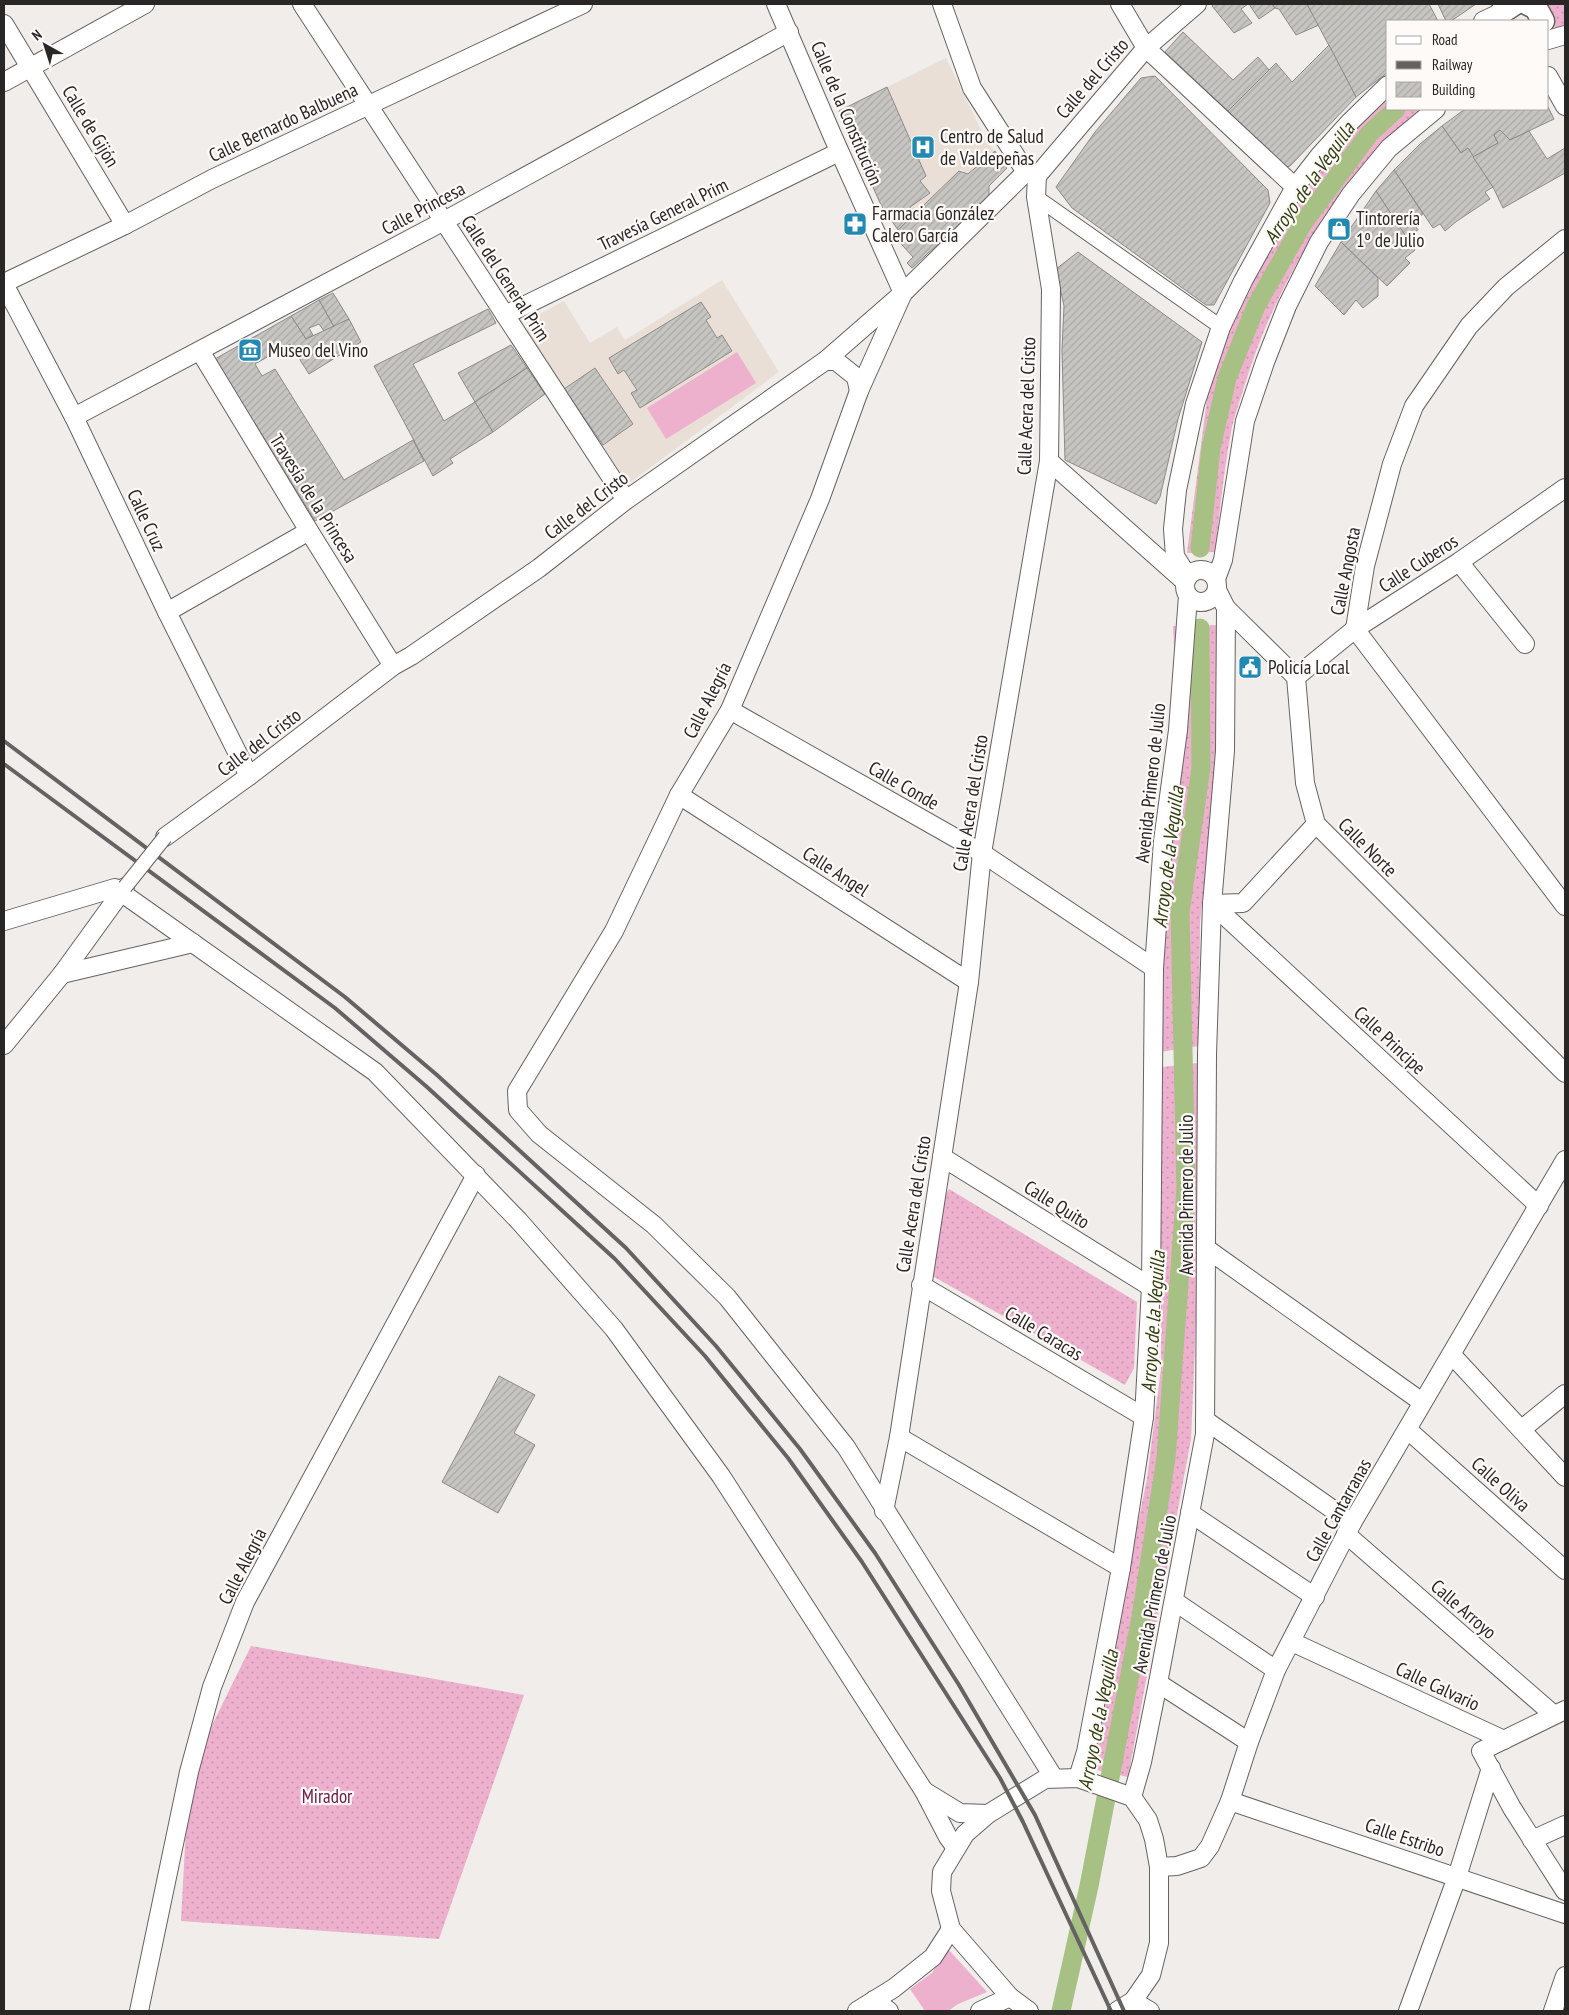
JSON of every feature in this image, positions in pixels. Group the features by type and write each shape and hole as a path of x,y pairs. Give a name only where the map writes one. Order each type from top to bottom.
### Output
{"street":[{"path":"4,82 146,4"},
{"name":"Calle del General Prim","path":"302,4 370,105 626,500"},
{"name":"Calle Bernardo Balbuena","path":"4,284 125,225 212,179 583,4"},
{"name":"Calle de la Constitución","path":"776,4 903,293"},
{"path":"942,4 972,88 1031,174"},
{"path":"1120,4 1146,48 1295,187"},
{"name":"Calle del Cristo","path":"4,1045 62,974 123,890 165,838 394,666 539,568 626,500 825,361 903,293 1031,174 1146,48 1197,4"},
{"path":"1506,10 1536,8 1542,20"},
{"name":"Calle de Gijón","path":"4,24 125,225"},
{"name":"Calle Princesa","path":"74,417 444,221 789,32"},
{"path":"1549,40 1565,35"},
{"path":"1549,78 1565,106"},
{"path":"1386,87 1349,123 1320,155 1295,187 1242,281 1221,327 1195,404 1178,490 1173,529 1175,556 1187,585 1197,602 1207,601 1215,594 1223,560 1245,421 1265,362 1288,306 1319,242 1351,194 1389,148 1435,110"},
{"name":"Travesía General Prim","path":"505,316 840,152"},
{"name":"Calle Acera del Cristo","path":"884,1511 899,1437 969,982 982,853 1049,461 1051,289 1031,174"},
{"path":"1036,197 1221,327"},
{"name":"Calle Angosta","path":"1565,239 1506,286 1469,326 1414,406 1390,472 1365,566 1355,629 1565,906"},
{"name":"Calle Cruz","path":"4,284 74,417 167,612 249,776"},
{"name":"Calle Alegría","path":"884,1511 846,1447 727,1297 654,1225 539,1134 518,1110 518,1091 614,931 679,794 730,710 820,500 859,391 903,293"},
{"name":"Travesía de la Princesa","path":"200,351 309,531 394,666"},
{"path":"825,361 836,361 856,377 859,391"},
{"path":"1049,461 1187,585"},
{"name":"Calle Cuberos","path":"1296,677 1355,629 1459,562 1565,488"},
{"path":"167,612 309,531"},
{"path":"1459,562 1525,644"},
{"path":"1187,585 1197,570 1208,571 1216,584"},
{"name":"Avenida Primero de Julio","path":"1132,1797 1142,1762 1158,1683 1205,1434 1207,1054 1212,904 1225,750 1226,608 1216,584"},
{"name":"Avenida Primero de Julio","path":"1078,1778 1083,1767 1121,1568 1144,1417 1151,1287 1154,968 1164,841 1178,730 1187,585"},
{"path":"1226,608 1296,677"},
{"name":"Calle Norte","path":"1296,677 1306,783 1316,824 1565,1074"},
{"name":"Calle Conde","path":"730,710 982,853 1154,968"},
{"name":"Calle Angel","path":"679,794 969,982"},
{"path":"1212,904 1243,903 1316,824"},
{"path":"4,920 115,888 123,890 193,943 374,1072 476,1175 614,1329 716,1468 924,1790 948,1837 956,1848"},
{"name":"Calle Principe","path":"1212,904 1539,1206"},
{"path":"62,974 193,943"},
{"name":"Calle Quito","path":"942,1157 1151,1287"},
{"name":"Calle Cantarranas","path":"1159,1867 1177,1866 1201,1858 1210,1846 1230,1801 1249,1742 1276,1670 1349,1528 1565,1160"},
{"name":"Calle Alegría","path":"139,2011 189,1772 212,1687 245,1602 476,1175"},
{"path":"1207,1249 1422,1402"},
{"name":"Calle Caracas","path":"921,1285 1144,1417"},
{"path":"1452,1355 1565,1476"},
{"path":"1522,1429 1565,1394"},
{"name":"Calle Arroyo","path":"1205,1420 1349,1528 1559,1713"},
{"name":"Calle Oliva","path":"1408,1430 1565,1570"},
{"path":"899,1437 1121,1568"},
{"path":"884,1511 1054,1778"},
{"path":"1190,1513 1315,1597"},
{"path":"1174,1601 1276,1670"},
{"name":"Calle Calvario","path":"1292,1642 1504,1740"},
{"path":"1158,1683 1249,1742"},
{"path":"1559,1713 1482,1751 1532,1840 1565,1891"},
{"path":"1408,2011 1456,1878 1491,1768"},
{"path":"1029,2011 1010,1998 950,1929 941,1891 942,1872 965,1834 988,1814 1045,1779 1078,1778 1132,1797 1148,1820 1154,1839 1159,1867 1159,1943 1151,1975 1133,2001 1117,2011"},
{"path":"924,1790 960,1813 988,1814"},
{"name":"Calle Estribo","path":"1230,1801 1565,1914"},
{"path":"1532,1840 1565,1825"},
{"path":"857,2011 894,1988 933,1957 950,1929"},
{"path":"1553,2011 1565,1976"},
{"path":"980,2011 1010,1998"},
{"path":"874,2000 889,2011"},
{"path":"1133,2001 1150,2011"}],"shaded area":[{"name":"Centro de Salud de Valdepeñas","path":"946,58 987,142 995,151 968,174 961,169 898,230 881,205 839,111"},
{"path":"722,280 779,372 628,484 527,331 530,319 564,301 590,343 617,327 625,340"}],"green space":[{"path":"1544,4 1565,4 1565,27 1556,30"},
{"path":"1386,98 1386,110 1421,110 1363,168 1337,201 1292,272 1257,348 1232,427 1222,489 1215,552 1187,553 1208,391 1226,330 1285,220 1302,193 1364,119"},
{"path":"737,352 756,383 666,439 647,408"},
{"path":"1219,625 1219,746 1200,922 1199,1046 1160,1052 1164,921 1178,730 1173,626"},
{"path":"1207,1062 1191,1439 1128,1777 1088,1768 1147,1479 1161,1369 1161,1174 1153,1068"},
{"path":"949,1189 1137,1302 1134,1368 1125,1385 929,1274 937,1208"},
{"name":"Mirador","path":"251,1646 524,1695 439,1939 181,1921 189,1772"},
{"path":"948,1949 987,1992 958,2004 948,2011 925,2011 910,1989 932,1973"}],"building":[{"path":"1214,4 1248,4 1241,9 1252,23 1234,33 1212,6"},
{"path":"1249,4 1272,4 1275,8 1259,19"},
{"path":"1272,4 1307,4 1319,25 1296,35 1279,9 1275,8"},
{"path":"1307,4 1429,4 1437,20 1386,20 1386,74 1356,97"},
{"path":"1438,4 1476,4 1452,20 1446,20"},
{"path":"1183,32 1233,80 1258,57 1269,70 1228,111 1165,52"},
{"path":"1329,45 1356,97 1290,166 1284,168 1228,111 1276,63 1292,82"},
{"path":"1155,76 1268,190 1270,203 1214,305 1206,305 1072,208 1056,187 1095,132 1141,78"},
{"path":"887,87 926,176 920,181 930,193 910,207 910,211 914,215 898,230 881,205 839,111"},
{"path":"1549,109 1554,119 1510,140 1500,130 1494,135 1498,143 1473,157 1468,148 1461,153 1442,126 1464,110"},
{"path":"1442,126 1461,153 1468,148 1493,187 1485,192 1490,199 1445,231 1440,224 1433,228 1394,170 1420,144"},
{"path":"1500,130 1510,140 1529,131 1547,159 1565,148 1565,173 1503,208 1493,187 1473,157 1498,143 1494,135"},
{"path":"995,151 1007,168 989,186 989,197 912,268 907,263 913,257 893,235 959,171 968,174"},
{"path":"1394,170 1423,214 1413,221 1418,230 1406,237 1376,191"},
{"path":"1376,191 1415,250 1405,258 1410,263 1387,286 1341,242"},
{"path":"1341,242 1378,278 1378,296 1363,308 1356,300 1344,315 1315,286"},
{"path":"1078,252 1202,342 1178,419 1160,497 1156,504 1065,460 1062,350 1064,306 1056,269"},
{"path":"333,293 349,319 334,327 319,300"},
{"path":"319,300 334,327 324,331 319,324 309,328 313,335 306,339 291,316"},
{"path":"701,302 711,317 706,320 717,338 722,335 732,351 640,408 631,393 637,390 624,370 618,374 609,358"},
{"path":"488,309 496,323 413,364 444,421 475,402 493,432 450,459 453,463 433,476 374,366"},
{"path":"291,316 306,339 349,319 361,342 309,374 290,344 255,364 262,376 275,369 344,480 413,440 424,461 315,521 215,359"},
{"path":"511,345 527,368 475,402 458,373"},
{"path":"527,368 545,394 493,432 475,402"},
{"path":"595,368 633,424 603,445 564,389"},
{"path":"499,1376 535,1395 514,1433 535,1445 498,1513 442,1482"}],"waterway":[{"name":"Arroyo de la Veguilla","path":"1200,548 1211,448 1227,378 1256,306 1303,223 1369,134 1395,110"},
{"name":"Arroyo de la Veguilla","path":"1061,2011 1089,1886 1141,1617 1166,1458 1186,1188 1180,912 1201,768 1200,628"}],"railway":[{"path":"4,741 345,997 437,1075 626,1248 716,1346 800,1449 875,1553 959,1685 1035,1815 1124,2011"},
{"path":"4,764 335,1008 427,1087 615,1259 705,1356 788,1458 862,1562 1000,1778 1023,1822 1111,2011"}],"place":[{"name":"Centro de Salud de Valdepeñas","path":"923,147"},
{"name":"Farmacia González Calero García","path":"855,224"},
{"name":"Tintorería 1º de Julio","path":"1339,229"},
{"name":"Museo del Vino","path":"250,350"},
{"name":"Policía Local","path":"1250,667"}]}
